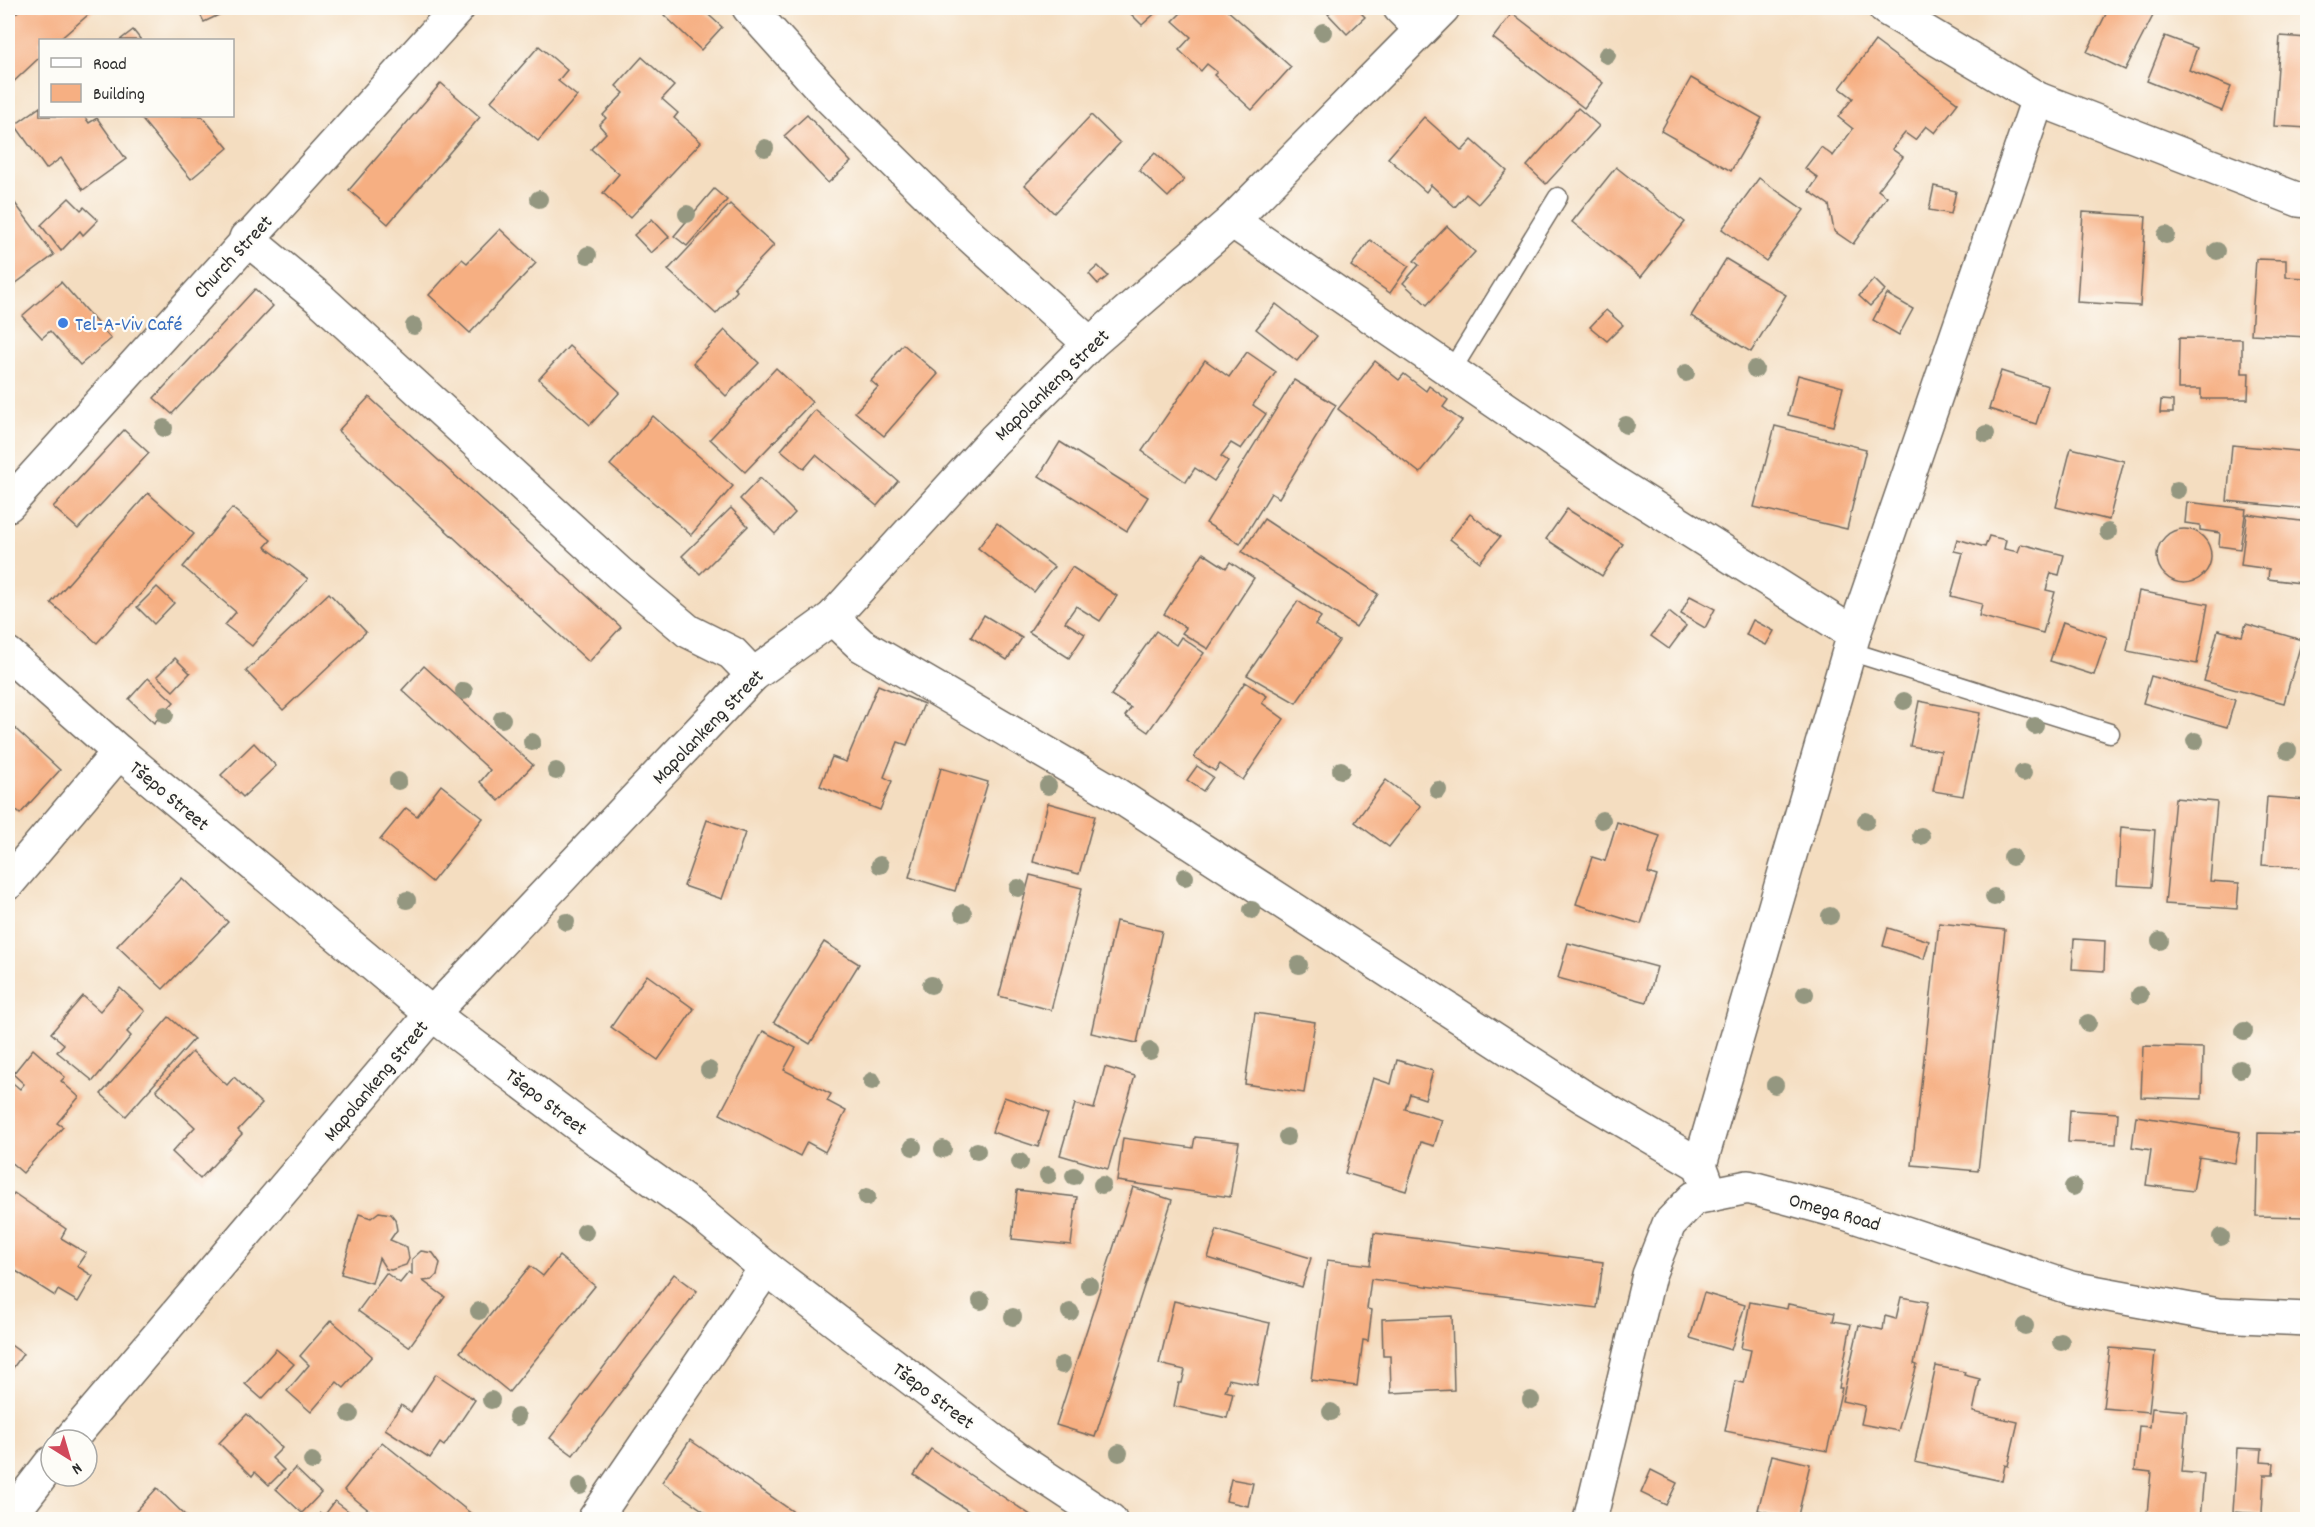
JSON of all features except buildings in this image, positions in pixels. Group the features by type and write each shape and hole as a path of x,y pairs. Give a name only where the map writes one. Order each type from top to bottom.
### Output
{"street":[{"name":"Church Street","path":"8,505 246,238 458,8"},
{"path":"749,8 846,114 967,233 1090,344"},
{"path":"1885,8 2038,99 2299,200 2307,201"},
{"name":"Mapolankeng Street","path":"80,1428 432,1014 753,675 832,618 994,440 1090,344 1232,221 1421,15"},
{"path":"832,618 861,645 1112,791 1582,1096 1706,1180 1852,642 2038,99"},
{"path":"1232,221 1610,480 1852,642"},
{"path":"246,238 328,306 619,573 688,631 732,653 753,675"},
{"name":"Tšepo Street","path":"8,654 119,752 432,1014 602,1143 700,1213 766,1268 1016,1458 1110,1520"},
{"path":"8,883 119,752"},
{"name":"Omega Road","path":"1590,1520 1649,1275 1669,1224 1694,1198 1706,1180 1748,1187 1845,1213 2071,1288 2218,1315 2307,1319"},
{"path":"594,1520 766,1268"},
{"path":"8,1519 39,1479"}],"lane":[{"path":"1451,371 1558,197"},
{"path":"1852,642 2110,733"}],"place":[{"name":"Tel-A-Viv Café","path":"63,323"}]}
